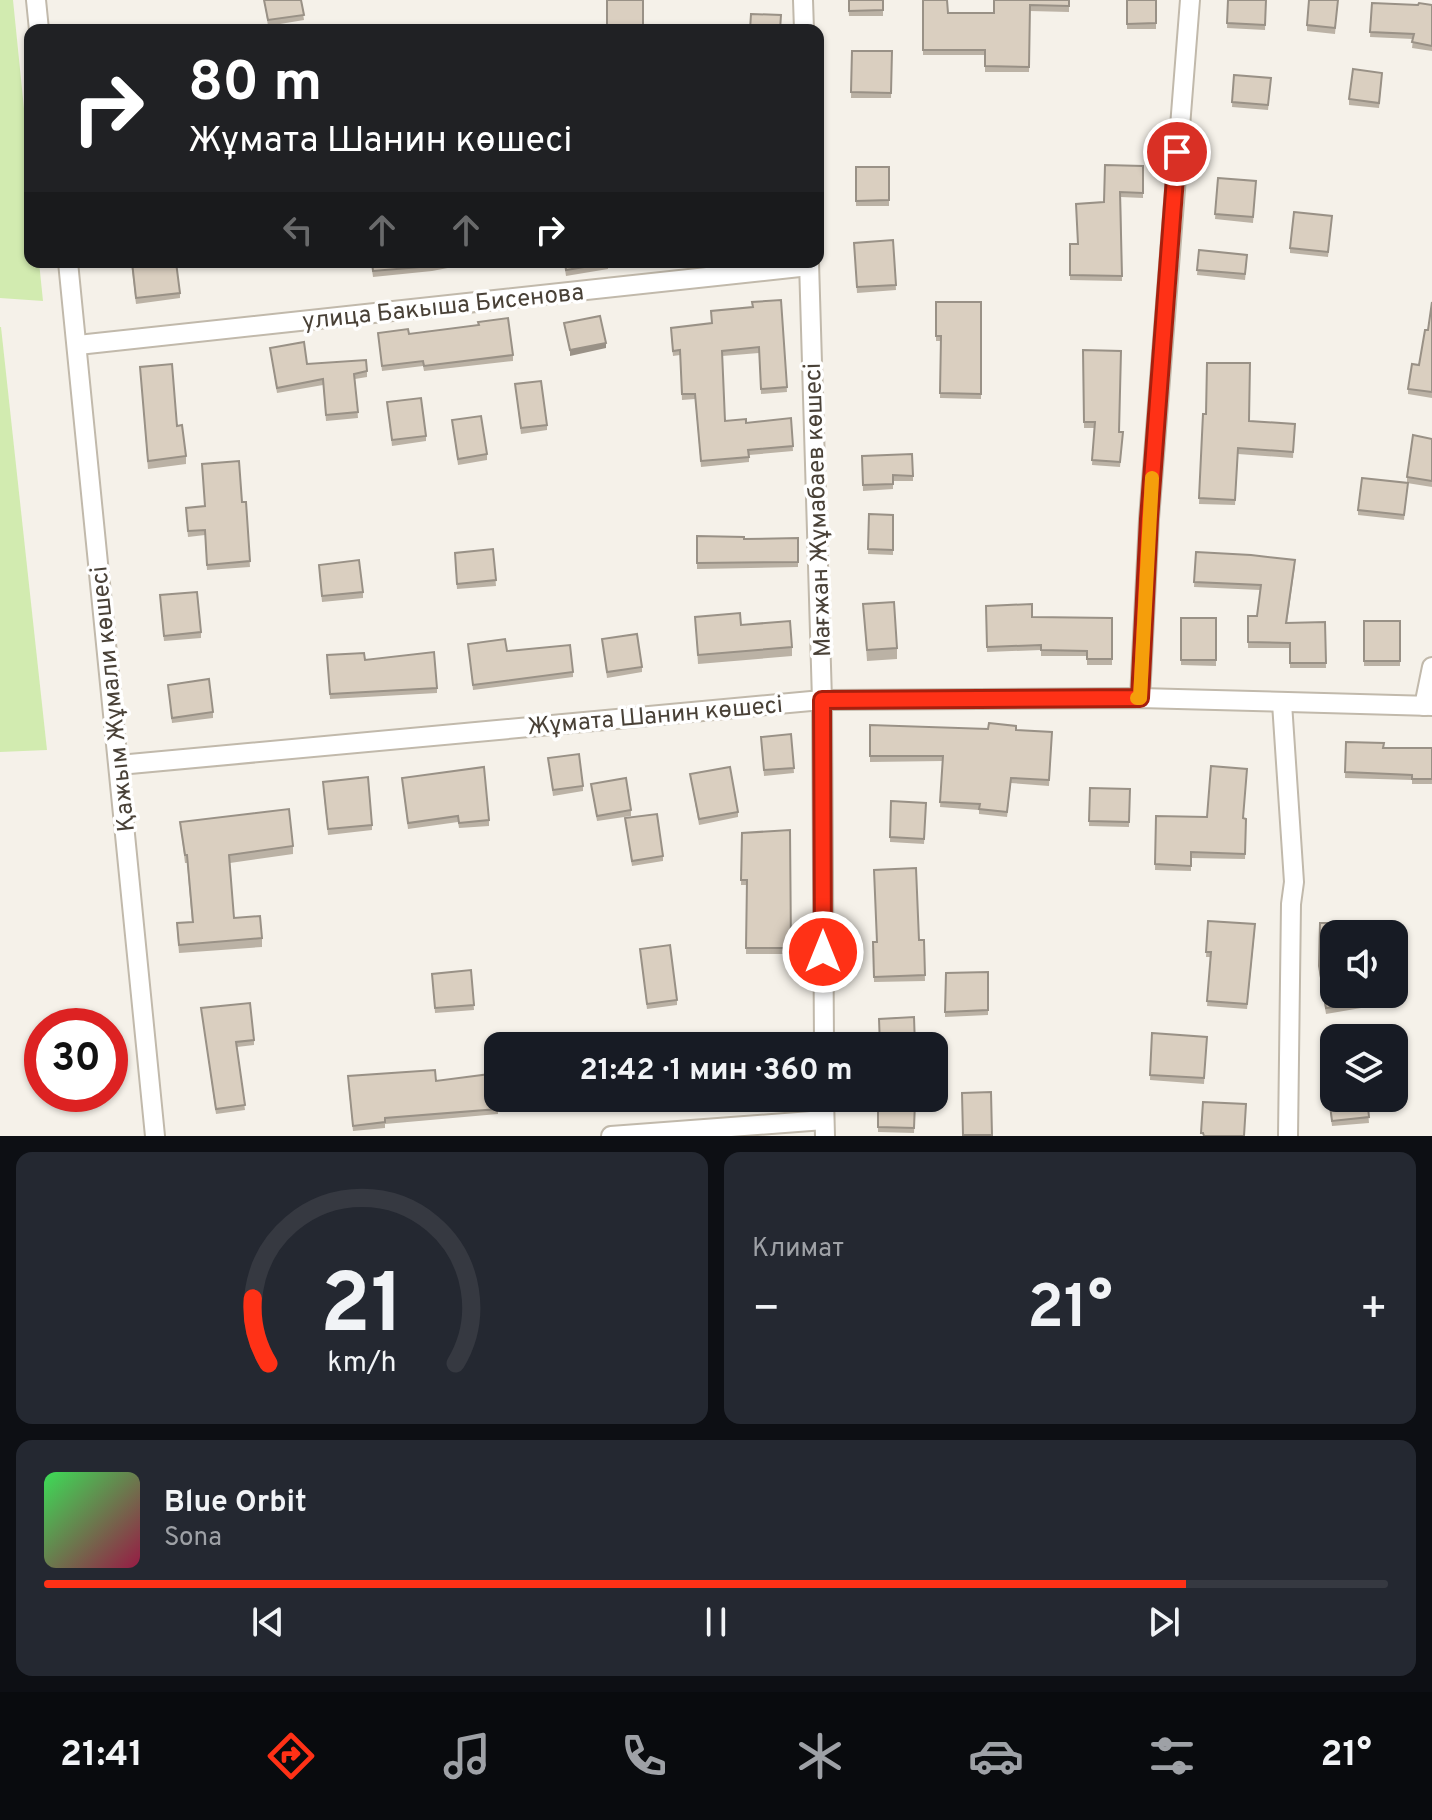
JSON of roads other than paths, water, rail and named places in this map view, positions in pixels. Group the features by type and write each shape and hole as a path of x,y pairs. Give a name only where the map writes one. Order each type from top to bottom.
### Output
{"street":[{"path":"36,0 38,24"},
{"path":"803,0 804,24"},
{"path":"1140,698 1149,519 1190,0"},
{"name":"Қажым Жұмали көшесі","path":"69,268 155,1136"},
{"name":"улица Бакыша Бисенова","path":"78,345 773,268"},
{"name":"Мағжан Жұмабаев көшесі","path":"809,268 822,700 824,1032"},
{"path":"1428,706 1432,667"},
{"name":"Жұмата Шанин көшесі","path":"119,765 822,700 1140,698 1428,706"},
{"path":"1282,703 1294,882 1291,904 1288,1136"},
{"path":"611,1136 825,1128"}]}
